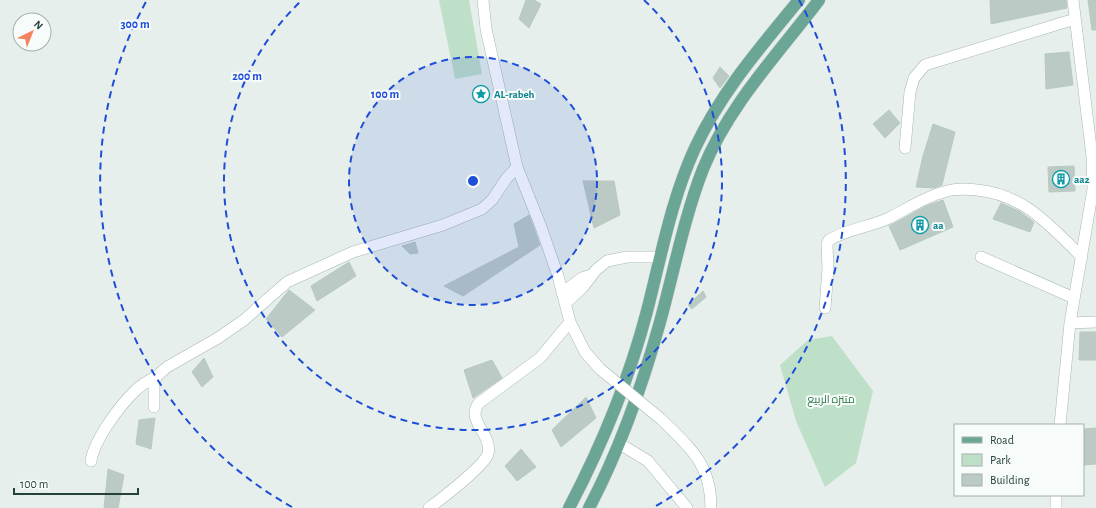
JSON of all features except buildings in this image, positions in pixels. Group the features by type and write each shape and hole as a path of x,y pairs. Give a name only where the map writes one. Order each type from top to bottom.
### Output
{"main road":[{"path":"569,508 598,451 613,415 636,348 659,256 680,188 694,150 739,73 799,0"},
{"path":"589,508 620,444 642,384 689,213 704,168 728,121 748,89 819,0"},
{"path":"755,53 770,63"}],"street":[{"path":"483,0 486,29 517,167 544,233 570,322 585,352 600,369 661,419 692,450 700,461 709,482 711,508"},
{"path":"1060,424 1070,322 1093,189 1094,156 1073,0"},
{"path":"905,148 910,92 914,78 925,65 1075,19"},
{"path":"90,461 97,443 120,409 136,390 157,376 167,367 218,338 244,320 287,282 353,252 443,225 482,209 492,200 506,179 517,167"},
{"path":"825,308 828,269 827,244 829,240 888,219 945,191 960,189 981,191 1001,195 1018,202 1038,214 1082,257"},
{"path":"565,304 583,287 591,275 601,265 614,258 627,256 659,256"},
{"path":"981,257 1074,298"},
{"path":"562,293 582,278 591,275"},
{"path":"430,508 452,490 486,457 488,448 484,434 474,416 474,411 478,403 540,358 570,322"},
{"path":"1070,322 1096,322"},
{"path":"154,407 154,382 157,376"},
{"path":"620,444 648,461 687,508"},
{"path":"1056,496 1056,508"}],"green space":[{"path":"439,0 469,0 482,74 455,79"},
{"name":"متنزه الربيع","path":"832,336 873,391 856,463 825,487 796,421 780,365 808,340"}],"place":[{"name":"AL-rabeh","path":"481,94"},
{"name":"aa2","path":"1061,179"},
{"name":"aa","path":"920,225"}]}
